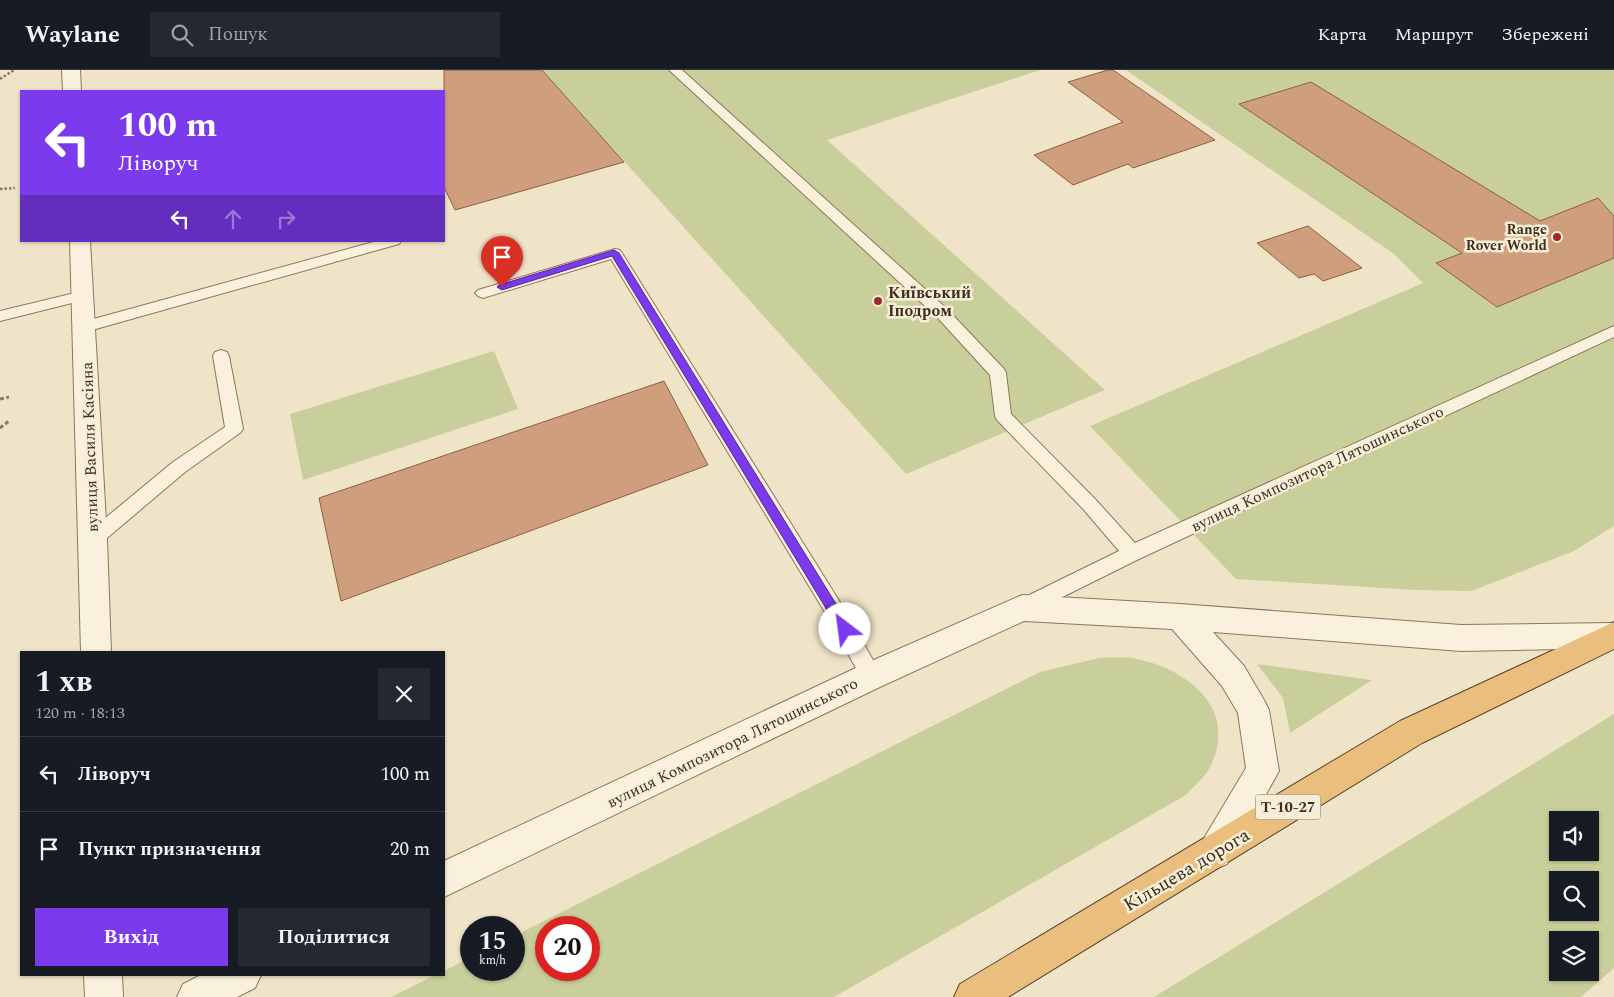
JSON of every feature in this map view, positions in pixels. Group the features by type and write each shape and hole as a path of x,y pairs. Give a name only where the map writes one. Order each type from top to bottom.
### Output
{"highway":[{"name":"Кільцева дорога","path":"973,997 1411,732 1613,636"}],"street":[{"path":"71,70 72,90"},
{"name":"вулиця Василя Касіяна","path":"80,242 85,327 96,651"},
{"name":"вулиця Композитора Лятошинського","path":"445,880 871,676 1022,608 1180,617 1461,638 1613,636"},
{"path":"1180,617 1232,676 1253,710 1263,771 1214,852"},
{"path":"103,976 104,997"},
{"path":"196,997 240,976"}],"lane":[{"path":"675,70 941,312 998,373 1002,416 1090,505 1132,553"},
{"path":"85,327 390,242"},
{"path":"483,293 614,253 836,613 871,676"},
{"path":"0,316 83,296"},
{"name":"вулиця Композитора Лятошинського","path":"1022,608 1132,553 1614,331"},
{"path":"93,539 179,467 234,430 221,356"}],"path":[{"path":"0,79 14,70"},
{"path":"0,189 15,188"},
{"path":"0,399 9,397"},
{"path":"0,428 9,421"}],"green space":[{"name":"Київський Іподром","path":"542,70 1040,70 827,140 1105,390 906,474"},
{"path":"1126,70 1614,70 1614,526 1574,551 1472,591 1415,590 1236,579 1090,426 1423,283 1394,254"},
{"path":"494,351 518,409 303,480 290,414"},
{"path":"1123,657 1137,659 1175,673 1191,683 1204,696 1214,712 1218,729 1217,748 1209,769 1186,795 834,997 391,997 433,976 445,976 445,970 460,963 460,981 525,981 525,930 535,925 535,981 600,981 600,916 554,916 1040,672 1099,658"},
{"path":"1257,664 1372,680 1290,733 1283,698"},
{"path":"1614,714 1614,968 1581,997 1154,997"}],"building":[{"path":"444,70 542,70 624,162 455,210 445,189"},
{"path":"1113,70 1215,140 1133,168 1128,164 1073,185 1034,155 1123,122 1068,82"},
{"path":"1311,82 1540,221 1598,198 1614,216 1614,258 1497,307 1436,263 1462,253 1239,104"},
{"path":"1308,226 1362,268 1323,281 1314,274 1299,278 1257,243"},
{"path":"664,381 708,465 341,601 319,498"}],"place":[{"name":"Range Rover World","path":"1557,237"},
{"name":"Київський Іподром","path":"878,301"}],"route":[{"path":"502,287 614,253 845,629"}]}
